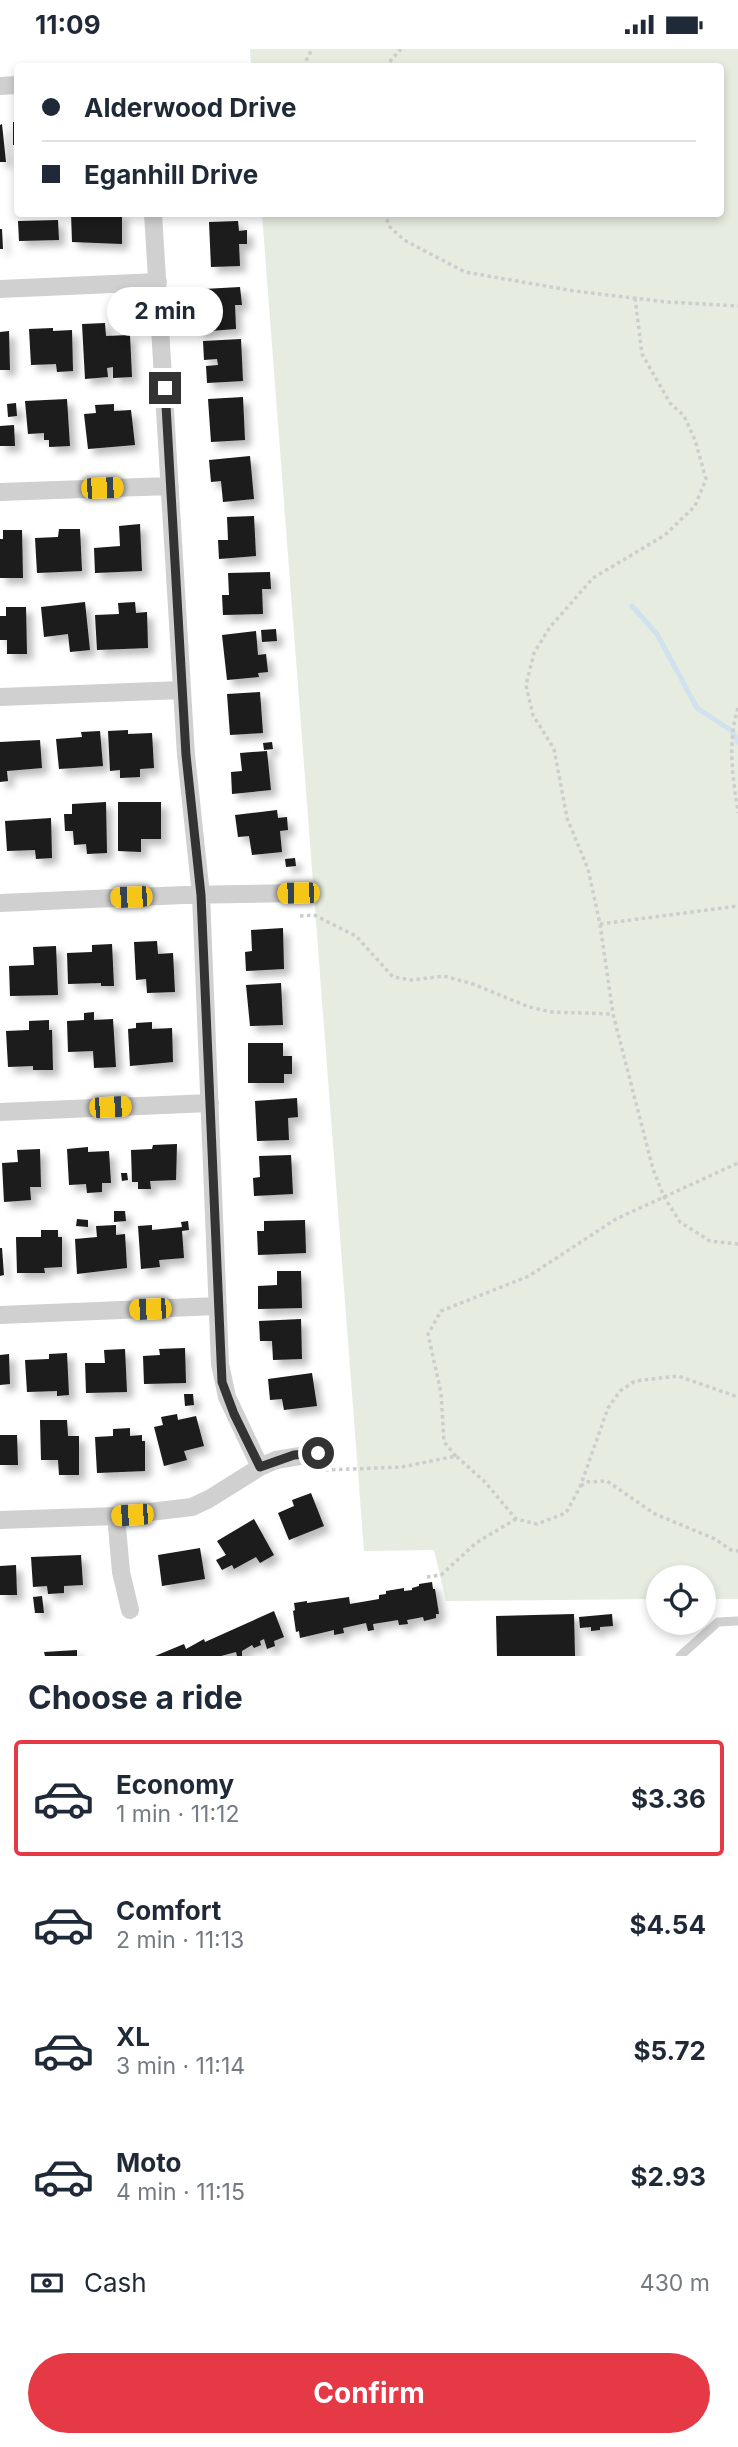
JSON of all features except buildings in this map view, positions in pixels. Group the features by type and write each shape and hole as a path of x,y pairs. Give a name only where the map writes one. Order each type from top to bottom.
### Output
{"street":[{"path":"153,217 186,755 201,895 222,1382 234,1414 260,1467"},
{"path":"0,289 158,282"},
{"path":"0,492 170,485"},
{"path":"0,697 182,689"},
{"path":"0,903 298,893"},
{"path":"0,1112 210,1103"},
{"path":"0,1315 218,1306"},
{"path":"0,1520 172,1511 192,1507 228,1489 260,1467 294,1455 321,1462"},
{"path":"116,1516 121,1571 130,1610"}],"lane":[{"path":"680,1656 718,1622 738,1621"}],"path":[{"path":"389,63 401,49"},
{"path":"386,217 390,227 404,240 465,272 574,291 738,306"},
{"path":"635,298 642,354 670,403 684,416 695,440 706,479 695,506 665,535 593,578 550,627 534,653 526,685 533,715 554,748 567,818 588,869 600,924 613,1014 653,1169 664,1197 680,1222 710,1241 738,1244"},
{"path":"738,708 732,728 731,765 738,813"},
{"path":"600,924 738,906"},
{"path":"300,916 314,915 356,936 393,977 412,981 444,976 473,984 529,1007 552,1012 613,1014"},
{"path":"738,1163 616,1219 529,1276 441,1311 428,1334 441,1393 444,1442 486,1483 516,1519 537,1524 566,1513 580,1487 608,1408 620,1391 635,1381 678,1376 738,1397"},
{"path":"321,1462 402,1467 456,1456"},
{"path":"580,1487 586,1482 607,1481 655,1514 738,1551"},
{"path":"427,1577 441,1574 476,1543 516,1519"}],"shaded area":[{"path":"250,49 738,49 738,1599 716,1599 716,1565 646,1565 646,1599 446,1601 434,1550 364,1551 262,217 724,217 724,63 251,63"}],"waterway":[{"path":"632,606 657,634 697,708 732,731 738,742"}],"route":[{"path":"165,388 186,755 200,871 222,1382 226,1397 260,1467 294,1455 318,1453"}]}
